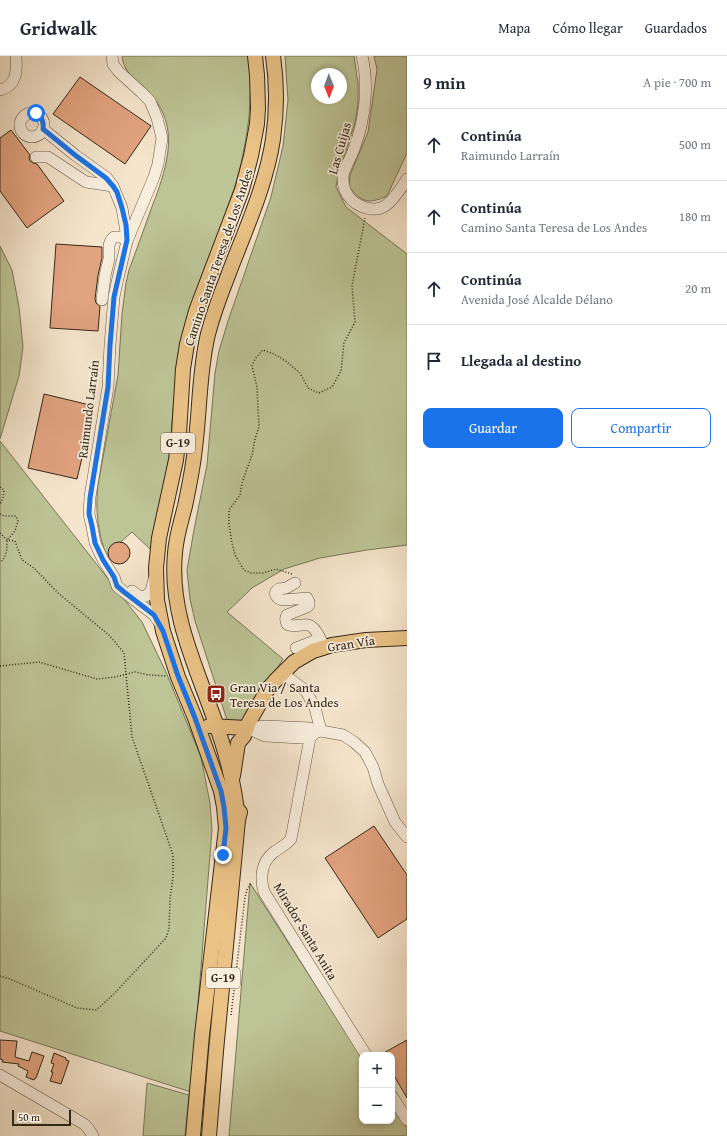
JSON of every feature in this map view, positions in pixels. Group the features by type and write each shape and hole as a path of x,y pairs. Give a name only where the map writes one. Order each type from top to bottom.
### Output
{"main road":[{"name":"Camino Santa Teresa de Los Andes","path":"232,824 224,807 221,791 195,718 178,676 163,631 157,600 156,568 159,538 176,460 183,369 187,344 196,312 242,190 253,148 258,108 255,56"},
{"name":"Camino Santa Teresa de Los Andes","path":"232,824 236,801 233,782 217,727 185,638 178,611 174,583 175,553 193,468 198,425 200,380 208,334 259,193 271,150 276,107 276,74 273,56"},
{"path":"157,600 164,602 171,609 179,644 189,666 202,685"},
{"name":"Gran Vía","path":"233,782 238,743 268,689 294,662 322,643 344,643 366,640 407,638"},
{"path":"195,718 205,725 245,732"},
{"name":"Gran Vía","path":"232,824 240,812 245,732"},
{"name":"G-19","path":"193,1136 202,1035 232,824"},
{"name":"G-19","path":"209,1136 232,824"}],"street":[{"path":"0,90 10,85 15,78 17,69 16,56"},
{"name":"Raimundo Larraín","path":"112,56 113,64 118,71 150,101 158,118 162,138 158,164 154,177 127,240 114,297 108,387 90,498 89,514 95,543 103,560 114,577 117,586 154,615 163,631"},
{"name":"Las Cuijas","path":"362,56 365,85 363,114 356,144 345,170 343,180 345,190 350,199 358,205 367,208"},
{"name":"Raimundo Larraín","path":"43,129 106,178 113,186 117,192 122,208 126,225 127,240"},
{"path":"36,157 48,157 86,182 113,186"},
{"path":"367,208 378,208 386,205 407,179"},
{"path":"102,300 111,240 114,237 121,237 127,240"},
{"path":"135,594 140,597 144,597 149,594 152,588 156,568"},
{"name":"Raimundo Larraín","path":"114,577 122,580 141,599 157,600"},
{"path":"295,582 276,591 277,598 281,600 307,598 309,605 287,615 285,620 289,626 308,624 312,626 322,643 296,648"},
{"path":"282,673 306,691 315,708 319,732"},
{"path":"245,732 265,726 310,728 319,732 342,735 354,742 365,752 373,767 378,784 395,822 407,837"},
{"name":"Mirador Santa Anita","path":"319,732 308,741 291,839 288,843 269,856 263,868 261,882 264,892 364,1052"},
{"path":"0,1075 84,1124 93,1136"},
{"path":"395,1101 407,1120"}],"path":[{"path":"295,582 297,577 296,574 287,573 276,569 256,574 251,574 244,570 235,555 232,543 229,524 230,510 240,495 242,483 252,455 259,427 257,387 252,366 254,359 263,350 274,354 300,373 308,388 319,393 332,387 341,371 344,343 355,322 352,286 367,208"},
{"path":"0,487 4,490 3,498 0,504"},
{"path":"0,514 4,516 16,516 18,521 15,531 7,540 7,552 0,563"},
{"path":"0,533 7,540 15,541 22,560 34,568 58,593 110,636 124,653 132,737 173,855 173,878 170,899 169,929 166,938 113,995 96,1010 77,1008 0,976"},
{"path":"0,666 39,662 97,679 136,672 149,675 167,676"},
{"path":"230,1021 245,897 251,883"}],"green space":[{"path":"248,56 251,80 249,117 241,164 235,186 191,310 174,398 169,459 151,550 132,532 106,555 98,521 97,494 118,375 122,314 126,283 129,270 159,187 167,160 168,146 166,120 160,107 150,94 132,77 124,65 122,57"},
{"path":"285,56 354,56 358,84 358,105 355,123 338,175 336,187 346,207 407,254 407,545 320,558 284,569 252,588 227,612 283,659 248,725 228,723 195,621 190,599 187,570 207,465 215,373 219,351 271,197 283,146 288,100"},
{"path":"374,56 407,56 407,153 387,196 370,201 362,199 349,187 350,175 368,132 377,69"},
{"path":"0,246 12,270 19,307 23,347 19,376 0,439"},
{"path":"0,441 142,622 166,672 201,757 210,803 212,830 191,1092 0,1031"},
{"path":"250,883 359,1053 359,1124 395,1124 395,1109 407,1128 407,1136 229,1136"},
{"path":"147,1083 189,1095 185,1136 143,1136"}],"building":[{"path":"80,77 151,126 125,164 53,114"},
{"path":"11,130 30,155 30,161 37,164 64,201 27,228 0,191 0,138"},
{"path":"56,244 102,247 102,258 95,299 96,303 100,306 98,331 50,328"},
{"path":"44,394 94,406 77,479 28,468"},
{"path":"119,542 127,545 130,553 127,561 119,564 111,561 108,553 111,545"},
{"path":"374,826 407,875 407,919 378,938 325,858"},
{"path":"0,1040 17,1041 15,1057 29,1061 32,1052 44,1056 34,1080 26,1077 28,1071 18,1066 19,1064 2,1062 3,1060 0,1059"},
{"path":"407,1040 407,1098 395,1077 395,1052 385,1052"},
{"path":"54,1053 66,1058 66,1060 69,1061 61,1084 50,1081 53,1072 51,1072 54,1064 51,1063"}],"place":[{"name":"Gran Via / Santa Teresa de Los Andes","path":"216,694"}],"route":[{"path":"36,113 43,121 43,129 106,178 117,192 122,208 126,225 127,240 114,297 108,387 90,498 89,514 95,543 103,560 114,577 117,586 154,615 163,631 178,676 195,718 221,791 226,828 223,855"}]}
